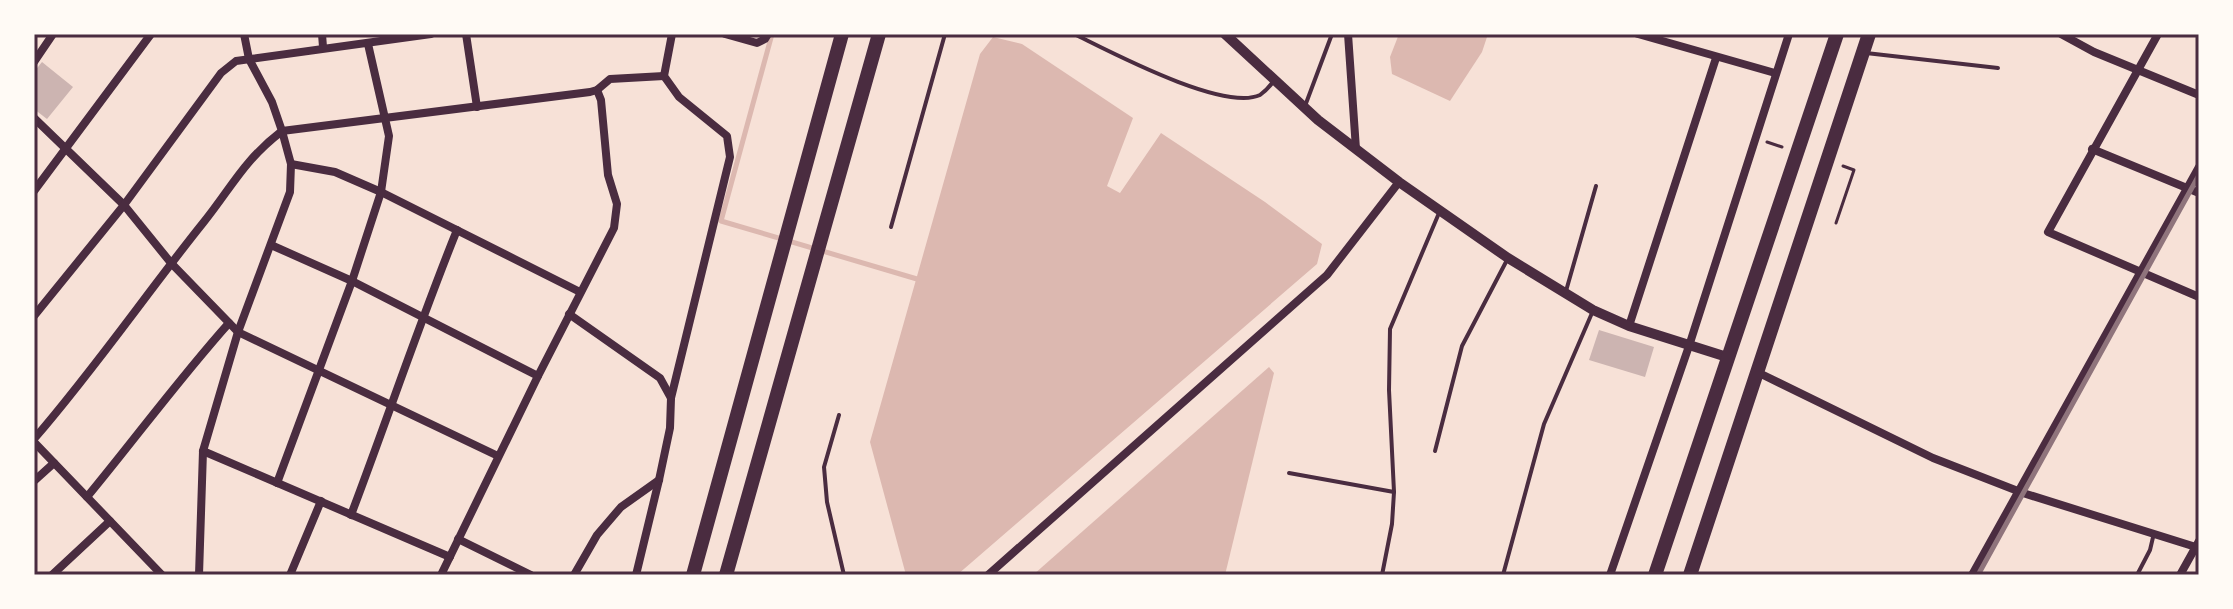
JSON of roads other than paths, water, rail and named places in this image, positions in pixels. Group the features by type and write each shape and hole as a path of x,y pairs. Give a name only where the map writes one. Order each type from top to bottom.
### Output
{"highway":[{"path":"693,575 842,34"},
{"path":"726,575 879,34"},
{"path":"1655,575 1837,34"},
{"path":"1690,575 1869,34"}],"street":[{"path":"34,62 53,34"},
{"path":"34,191 151,34"},
{"path":"199,575 203,451 238,332 290,192 291,164 282,131 272,102 249,59 244,34"},
{"path":"322,34 323,47"},
{"path":"34,316 124,205 221,73 236,61 431,34"},
{"path":"466,34 477,107"},
{"path":"636,575 670,428 671,398 730,157 727,136 679,97 664,76 672,34"},
{"path":"725,34 757,43 768,34"},
{"path":"1225,34 1304,108 1399,182 1508,258 1593,310 1629,326 1727,357"},
{"path":"1348,34 1356,149"},
{"path":"1638,34 1775,73"},
{"path":"1610,575 1689,346 1789,34"},
{"path":"2061,34 2094,52 2199,95"},
{"path":"2158,34 2048,232 2199,297"},
{"path":"277,483 320,371 381,192 389,136 368,44"},
{"path":"1629,326 1716,58"},
{"path":"162,575 34,440 207,218 239,171 263,146 282,131 597,90 610,79 664,76"},
{"path":"441,575 614,228 617,204 608,175 601,100 597,90"},
{"path":"34,118 124,205 171,263 238,332 498,456"},
{"path":"2092,149 2199,193"},
{"path":"291,164 335,172 381,192 580,292"},
{"path":"1972,575 2199,167"},
{"path":"988,575 1327,275 1399,182"},
{"path":"351,515 422,316 457,230"},
{"path":"271,245 352,281 538,376"},
{"path":"569,314 660,378 671,398"},
{"path":"87,497 229,323"},
{"path":"1757,372 1933,458 2019,491 2198,545 2180,575"},
{"path":"203,451 450,557"},
{"path":"34,481 54,463"},
{"path":"574,575 597,535 621,507 659,480"},
{"path":"290,575 321,501"},
{"path":"52,575 110,521"},
{"path":"458,539 531,575"}],"lane":[{"path":"891,227 945,34"},
{"path":"1074,34 1149,70 1205,91 1241,97 1259,95 1275,81"},
{"path":"1304,108 1332,34"},
{"path":"1863,52 1998,68"},
{"path":"1565,293 1596,186"},
{"path":"1382,575 1392,524 1394,492 1389,390 1390,329 1440,211"},
{"path":"1435,451 1462,346 1508,258"},
{"path":"1503,575 1544,424 1593,310"},
{"path":"839,415 824,467 827,502 844,575"},
{"path":"1289,473 1394,492"},
{"path":"2137,575 2150,550 2154,533"}],"waterway":[{"path":"772,34 721,221 917,279"}],"railway":[{"path":"1978,575 2199,175"}]}
